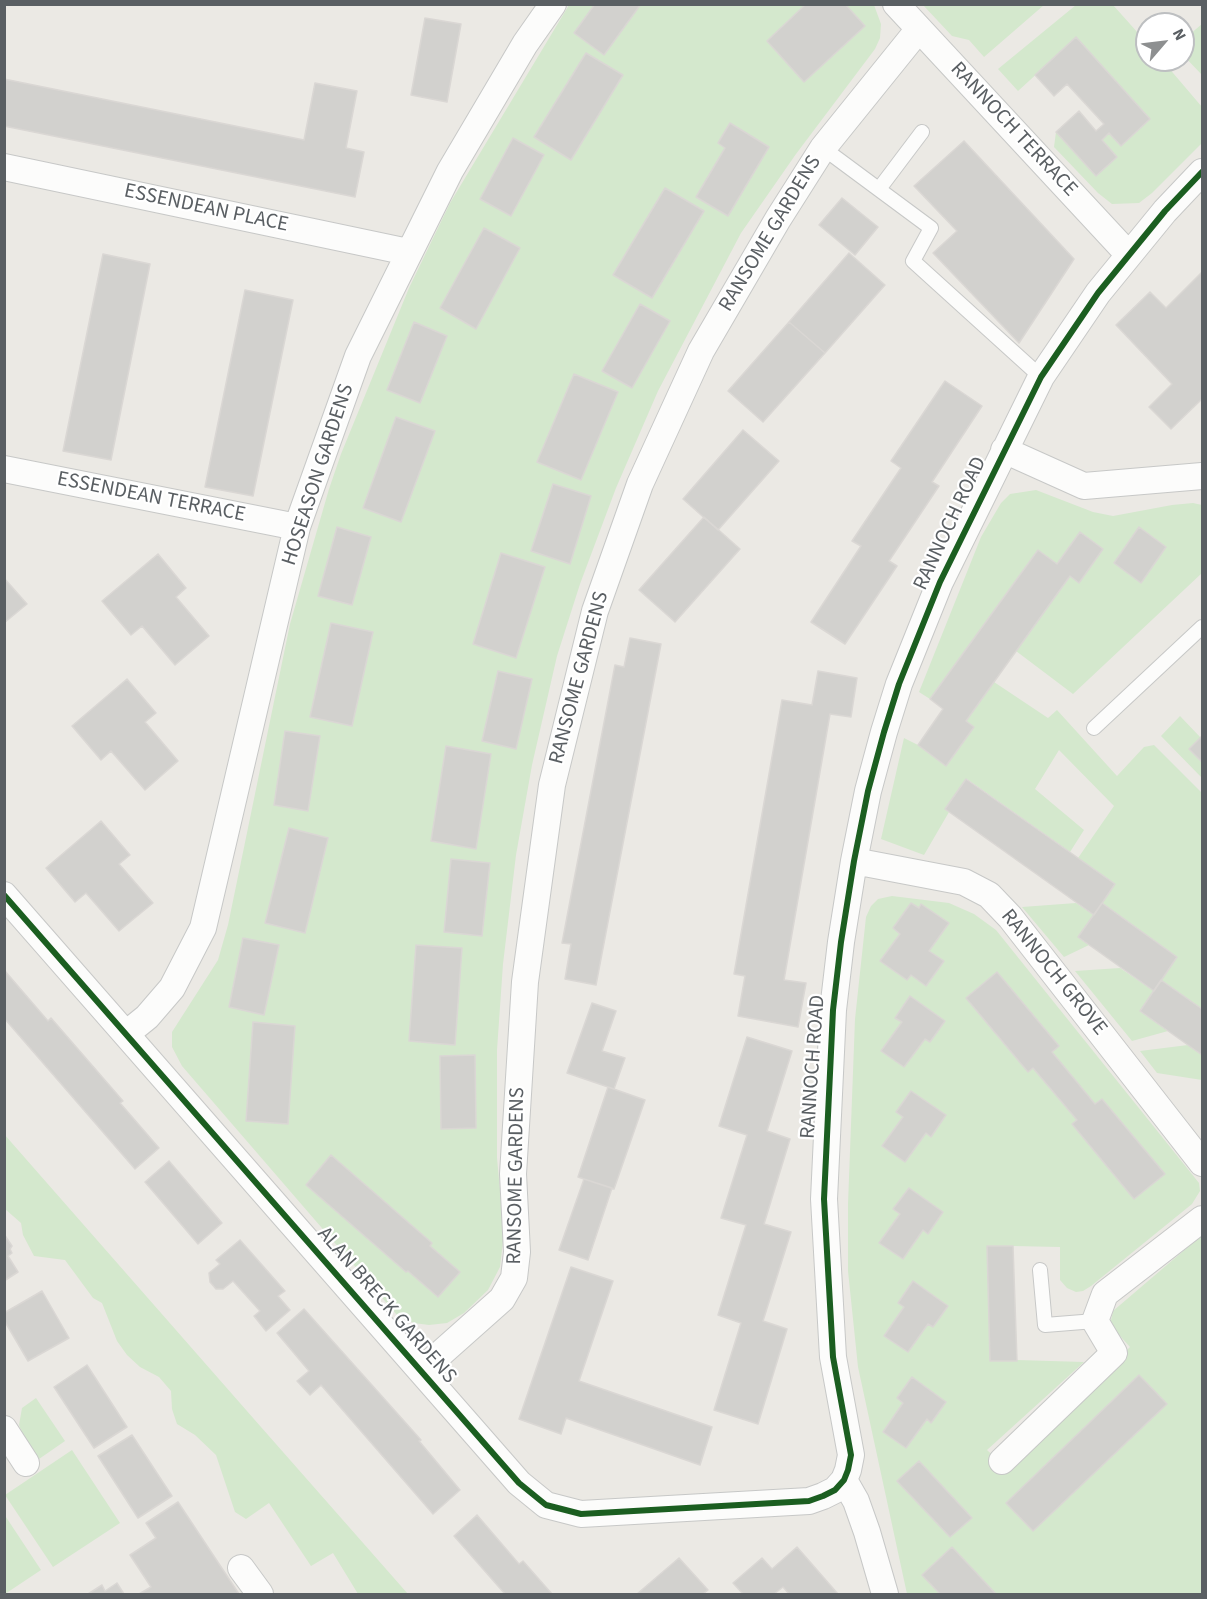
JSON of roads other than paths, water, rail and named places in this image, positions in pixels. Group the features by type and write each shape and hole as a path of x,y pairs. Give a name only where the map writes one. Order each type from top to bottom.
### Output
{"street":[{"name":"HOSEASON GARDENS","path":"126,1034 147,1017 172,987 203,928 297,527 358,356 450,171 525,44 552,4"},
{"name":"RANNOCH TERRACE","path":"896,4 1129,255"},
{"name":"RANSOME GARDENS","path":"421,1371 502,1299 514,1278 517,1252 513,1174 525,982 552,785 595,611 640,484 701,351 778,219 823,148 919,28"},
{"name":"ESSENDEAN PLACE","path":"4,167 408,252"},
{"name":"RANNOCH ROAD","path":"844,1480 849,1470 851,1455 833,1357 824,1198 833,1010 841,942 868,791 899,684 940,582 1041,377 1098,293 1165,211 1203,172"},
{"path":"1004,450 1084,486 1203,476"},
{"name":"ESSENDEAN TERRACE","path":"4,469 297,527"},
{"name":"RANNOCH GROVE","path":"854,861 964,882 989,895 1010,917 1203,1163"},
{"name":"ALAN BRECK GARDENS","path":"4,895 519,1483 546,1505 581,1514 809,1501 835,1490 844,1480"},
{"path":"1002,1461 1114,1353 1095,1321 1106,1294 1203,1219"},
{"path":"4,1429 26,1463"},
{"path":"844,1480 856,1501 885,1594"},
{"path":"241,1568 260,1594"}],"lane":[{"path":"879,189 922,132"},
{"path":"823,148 931,228 912,261 1041,377"},
{"path":"1094,728 1203,627"},
{"path":"1040,1270 1045,1325 1095,1321"}]}
